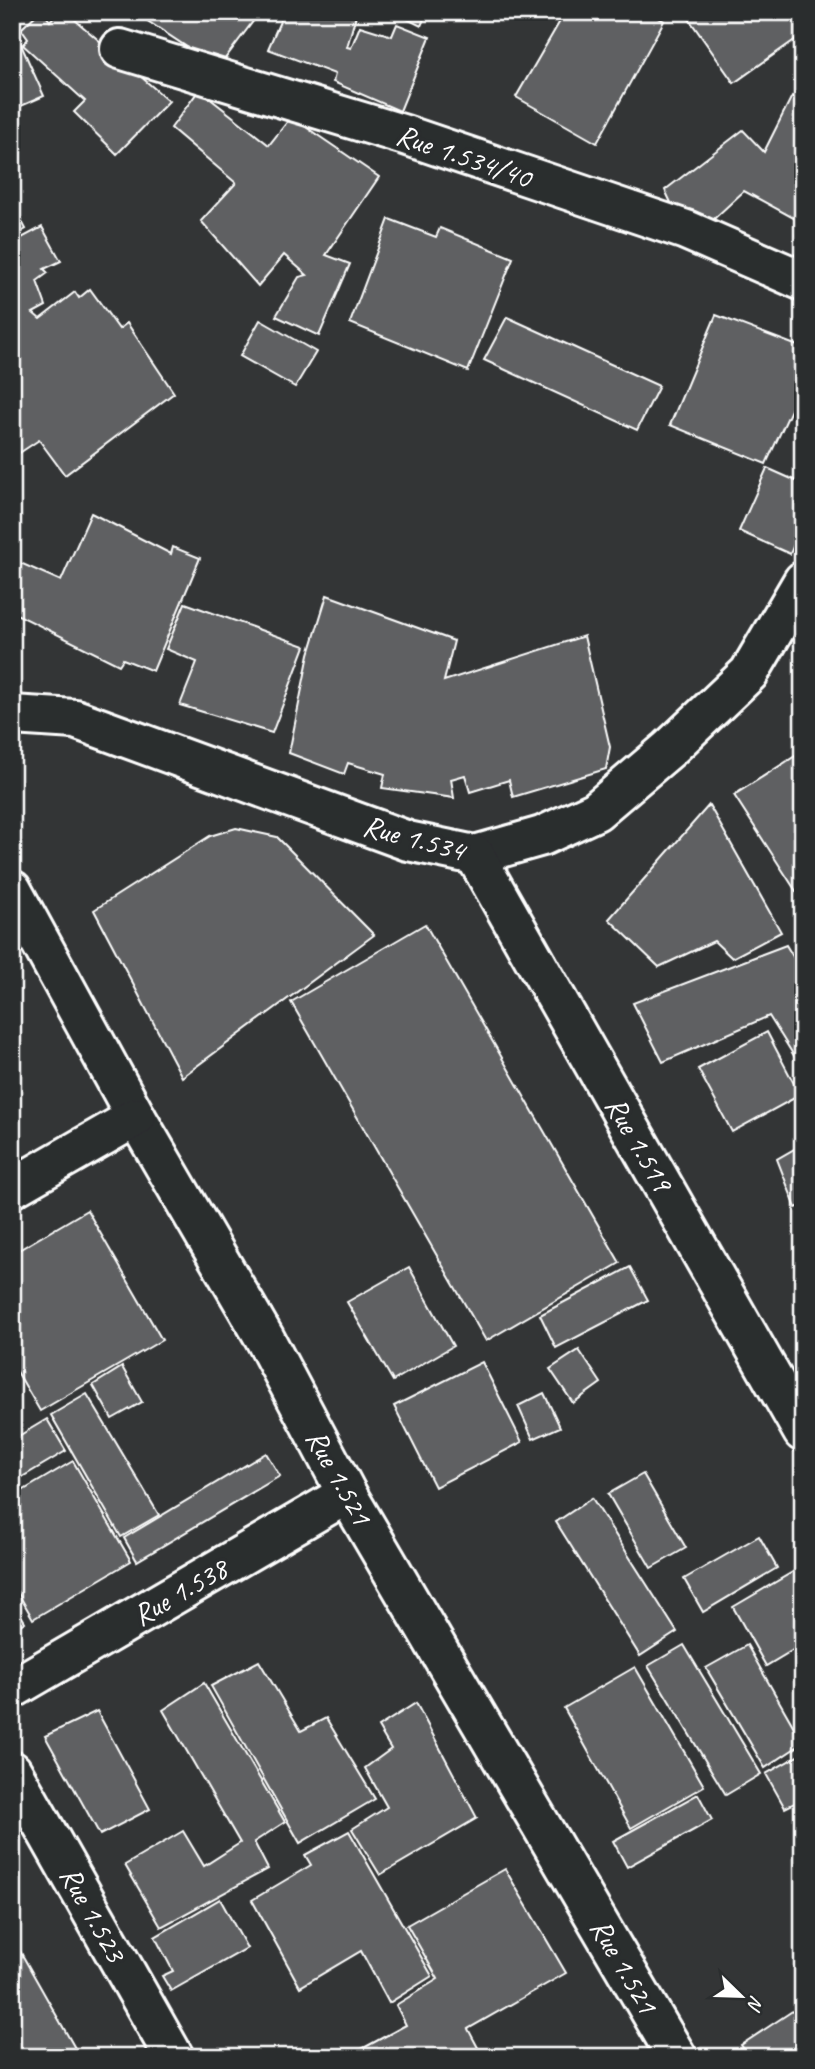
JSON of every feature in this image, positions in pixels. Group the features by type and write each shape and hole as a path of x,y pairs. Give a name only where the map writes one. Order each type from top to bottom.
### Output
{"street":[{"name":"Rue 1.534/40","path":"120,48 405,135 686,230 803,281"},
{"name":"Rue 1.534","path":"12,715 75,719 408,841 475,855 542,836 596,811 669,749 749,673 803,581"},
{"name":"Rue 1.519","path":"475,855 803,1432"},
{"name":"Rue 1.521","path":"12,890 136,1117 264,1337 347,1494 677,2057"},
{"path":"12,1188 136,1117"},
{"name":"Rue 1.538","path":"12,1689 347,1494"},
{"name":"Rue 1.523","path":"12,1771 174,2057"}],"building":[{"path":"39,12 43,12 50,21 58,12 66,12 169,101 117,154 74,112 85,101 23,45 28,39 21,29"},
{"path":"134,12 260,12 224,60 190,49"},
{"path":"284,12 357,12 347,47 351,48 360,26 392,36 397,24 430,37 400,111 333,82 335,74 268,49"},
{"path":"393,12 427,12 421,26"},
{"path":"554,12 648,12 664,21 597,143 516,97 563,16"},
{"path":"684,12 803,12 803,34 734,83"},
{"path":"18,38 44,96 12,110 12,40"},
{"path":"199,90 269,145 291,117 379,177 326,255 350,264 319,336 276,316 299,277 307,275 284,255 258,286 201,221 236,183 171,128"},
{"path":"792,96 803,102 803,239 796,235 801,222 744,191 702,230 681,224 665,190 743,130 764,152"},
{"path":"12,203 26,229 12,237"},
{"path":"389,219 436,237 440,228 513,258 468,371 350,323"},
{"path":"42,227 61,261 44,269 48,273 37,281 46,306 33,313 40,319 75,292 79,298 90,289 119,329 127,323 174,393 65,475 39,440 12,458 12,243"},
{"path":"716,315 803,348 803,384 766,464 670,425"},
{"path":"507,317 659,386 637,430 484,360"},
{"path":"260,320 316,352 295,387 240,356"},
{"path":"767,468 803,484 803,524 790,554 739,531"},
{"path":"91,513 171,554 173,547 200,558 153,671 123,659 119,665 12,612 12,571 16,561 61,581"},
{"path":"327,595 454,641 444,681 584,636 610,747 606,769 513,797 509,780 470,792 465,775 451,779 454,798 382,788 385,774 348,763 344,774 289,753 309,654"},
{"path":"185,603 305,646 272,733 180,705 197,662 166,649"},
{"path":"803,751 803,902 734,795"},
{"path":"709,805 781,932 732,958 714,941 659,967 609,919"},
{"path":"236,828 277,837 374,935 182,1077 94,910 210,836"},
{"path":"425,924 620,1263 486,1341 291,1002"},
{"path":"786,945 803,973 803,1070 769,1016 663,1062 633,1003"},
{"path":"767,1032 800,1095 732,1132 698,1069"},
{"path":"803,1144 803,1205 796,1208 777,1159"},
{"path":"87,1210 162,1340 40,1411 12,1363 12,1254"},
{"path":"409,1267 453,1346 393,1381 347,1302"},
{"path":"630,1267 648,1300 556,1348 540,1315"},
{"path":"579,1350 601,1383 573,1403 550,1369"},
{"path":"482,1362 522,1442 435,1487 394,1406"},
{"path":"122,1367 142,1402 112,1419 93,1385"},
{"path":"544,1393 560,1427 533,1439 518,1406"},
{"path":"87,1394 159,1515 121,1537 51,1415"},
{"path":"47,1419 66,1451 12,1483 12,1440"},
{"path":"266,1453 280,1476 137,1561 124,1538"},
{"path":"73,1461 131,1561 33,1619 12,1583 12,1497"},
{"path":"643,1474 686,1548 651,1568 608,1494"},
{"path":"592,1498 677,1632 640,1656 556,1522"},
{"path":"759,1536 777,1568 703,1612 684,1579"},
{"path":"803,1566 803,1644 766,1666 733,1607"},
{"path":"12,1600 25,1622 12,1630"},
{"path":"684,1645 761,1774 726,1795 648,1666"},
{"path":"747,1645 803,1743 765,1768 706,1668"},
{"path":"259,1661 301,1731 326,1718 375,1799 300,1843 211,1686"},
{"path":"635,1667 704,1786 631,1828 564,1708"},
{"path":"204,1683 285,1822 254,1842 268,1869 161,1927 125,1865 183,1831 204,1866 240,1843 163,1710"},
{"path":"416,1703 477,1818 380,1875 352,1829 387,1807 365,1768 391,1749 378,1727"},
{"path":"97,1711 150,1809 100,1835 45,1736"},
{"path":"803,1753 803,1799 785,1808 766,1774"},
{"path":"698,1794 712,1820 627,1867 613,1841"},
{"path":"349,1831 432,1976 389,2003 361,1951 300,1987 252,1900 311,1865 305,1855"},
{"path":"505,1869 566,1973 468,2029 483,2057 361,2057 358,2051 406,2025 396,2005 438,1979 407,1925"},
{"path":"220,1899 247,1948 171,1991 162,1976 173,1971 155,1937"},
{"path":"12,1937 80,2057 12,2057"},
{"path":"803,2004 803,2057 749,2057 741,2045"}]}
